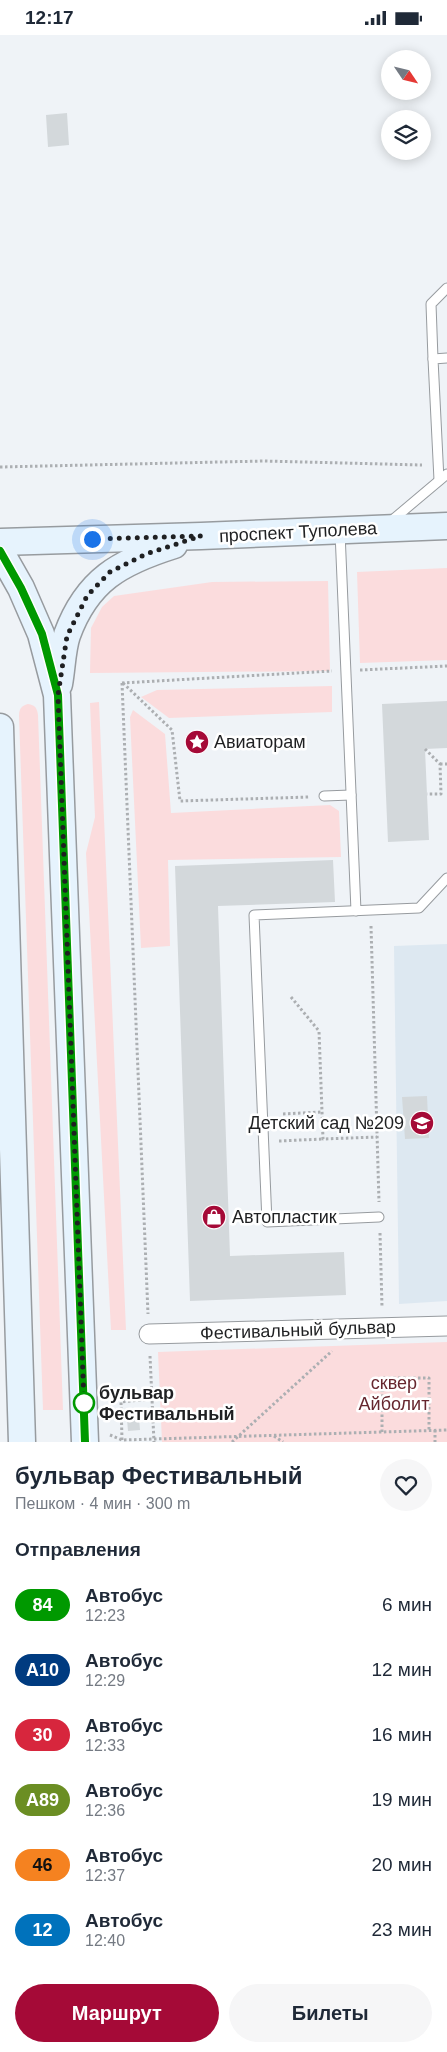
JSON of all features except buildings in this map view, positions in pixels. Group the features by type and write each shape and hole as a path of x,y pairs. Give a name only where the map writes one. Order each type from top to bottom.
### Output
{"main road":[{"name":"проспект Туполева","path":"0,542 447,526"},
{"path":"95,1438 58,695 67,636 87,596 110,572 146,554 201,536"},
{"path":"0,551 21,588 42,634 58,695"},
{"path":"0,727 22,1442"}],"street":[{"name":"Фестивальный бульвар","path":"149,1334 447,1326"}],"lane":[{"path":"438,480 431,304 447,288"},
{"path":"433,359 447,358"},
{"path":"382,528 447,474"},
{"path":"340,529 356,911"},
{"path":"324,796 351,795"},
{"path":"380,1217 267,1222 254,915 419,908 447,878"}],"path":[{"path":"0,467 264,461 438,465"},
{"path":"122,683 447,666"},
{"path":"122,683 172,730 180,801 324,796"},
{"path":"122,683 154,1441"},
{"path":"425,749 440,764 441,794 427,794"},
{"path":"440,764 447,764"},
{"path":"371,910 382,1327"},
{"path":"291,997 319,1031 323,1139"},
{"path":"283,1114 322,1112"},
{"path":"273,1142 377,1137"},
{"path":"232,1442 357,1328"},
{"path":"382,1432 382,1378 429,1378 429,1431"},
{"path":"122,1440 121,1402 152,1399"},
{"path":"435,1430 435,1442"},
{"path":"95,1438 154,1441 240,1435 447,1430"},
{"path":"273,1435 284,1442"}],"shaded area":[{"name":"Детский сад №209","path":"447,944 447,1301 399,1304 394,946"}],"green space":[{"path":"447,568 447,660 360,663 357,572"},
{"path":"328,581 330,671 90,673 91,628 102,607 114,596 212,582"},
{"path":"332,686 332,712 169,718 141,697 157,690"},
{"path":"99,702 126,1330 111,1330 86,853 95,817 90,703"},
{"path":"28,704 35,707 38,715 63,1410 43,1410 19,716 21,708"},
{"path":"133,710 165,734 171,813 330,805 339,811 341,857 168,860 170,946 141,948 130,717"},
{"name":"сквер Айболит","path":"447,1342 447,1442 162,1442 158,1352"}],"bus line":[{"name":"84","path":"0,551 21,588 42,634 58,695 85,1442"}],"place":[{"name":"Авиаторам","path":"197,742"},
{"name":"Детский сад №209","path":"422,1123"},
{"name":"Автопластик","path":"214,1217"},
{"name":"бульвар Фестивальный","path":"84,1403"}],"route":[{"path":"84,1403 58,695 67,636 87,596 110,572 146,554 201,536 92,539"}]}
